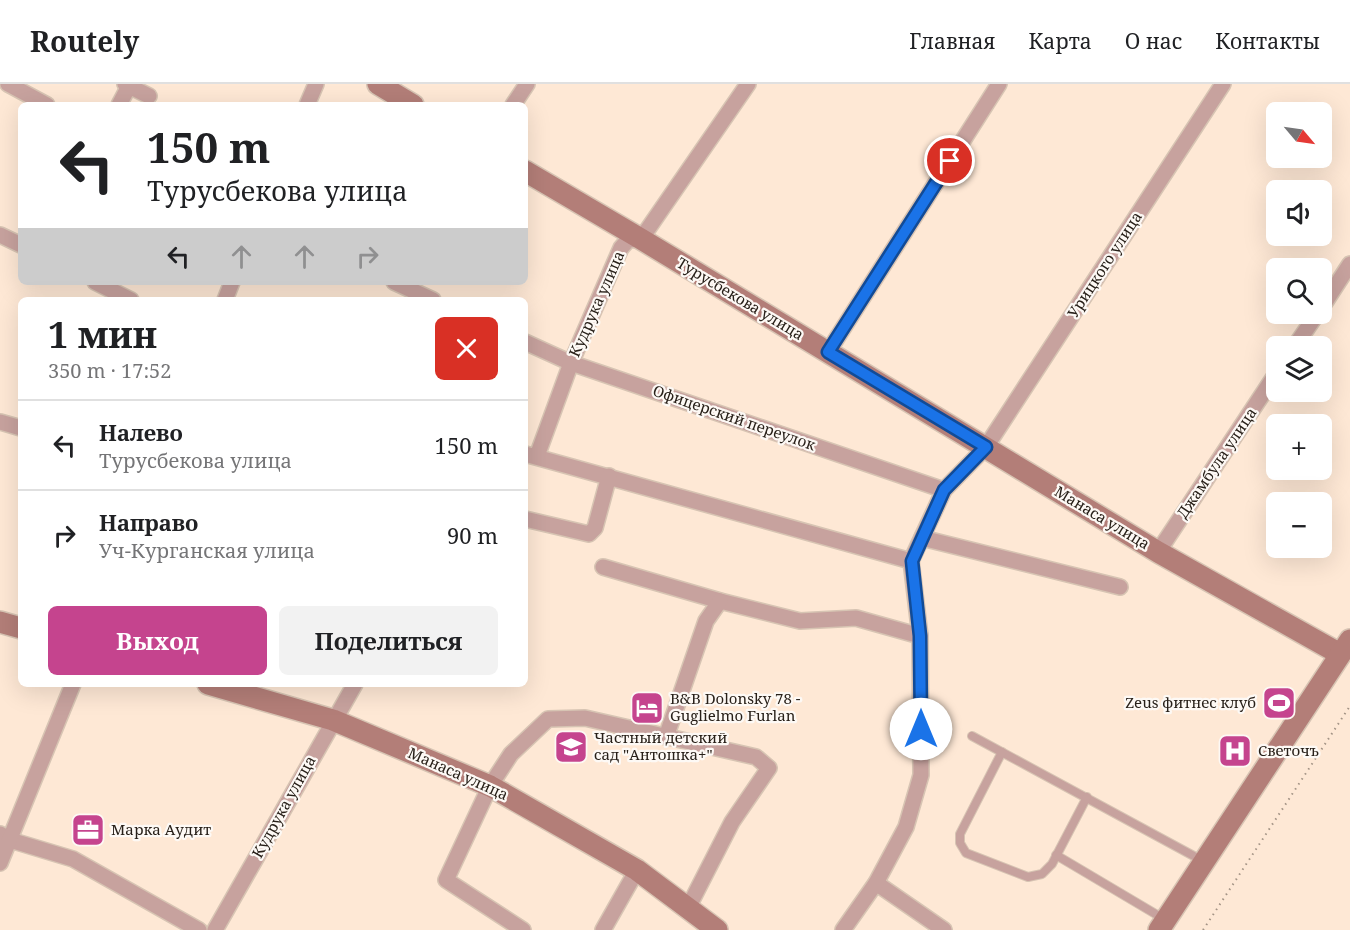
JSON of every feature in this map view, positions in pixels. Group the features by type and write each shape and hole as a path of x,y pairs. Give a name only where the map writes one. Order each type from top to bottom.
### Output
{"street":[{"path":"8,84 41,102"},
{"path":"308,102 316,84"},
{"path":"378,84 408,102"},
{"path":"515,102 527,84"},
{"name":"Кудрука улица","path":"531,455 621,248 628,240 641,238 748,84"},
{"path":"828,352 999,84"},
{"name":"Урицкого улица","path":"986,447 1223,84"},
{"path":"120,102 127,85 149,96"},
{"name":"Турусбекова улица","path":"528,173 641,238 986,447"},
{"path":"0,235 18,244"},
{"path":"1332,291 1350,264"},
{"path":"101,285 125,297"},
{"path":"400,285 426,297"},
{"name":"Офицерский переулок","path":"528,343 571,363 944,490"},
{"name":"Джамбула улица","path":"1158,552 1266,389"},
{"path":"0,422 18,427"},
{"path":"843,930 876,883 906,827 921,775 920,636 912,561 944,490 986,447"},
{"name":"Манаса улица","path":"986,447 1158,552 1345,647"},
{"path":"531,455 912,561"},
{"path":"528,520 589,534 595,528 609,476"},
{"path":"922,538 1120,587"},
{"path":"603,567 720,601 800,621 855,618 920,636"},
{"path":"666,736 706,621 720,601"},
{"path":"0,622 18,627"},
{"path":"1162,925 1345,647"},
{"path":"0,863 5,837 72,687"},
{"name":"Манаса улица","path":"218,687 333,720 490,786 637,870 717,930"},
{"name":"Кудрука улица","path":"215,930 353,687"},
{"path":"523,930 446,880 490,786 511,754 548,719 585,718 756,757 769,768 732,822 688,908"},
{"path":"5,837 73,859 200,930"},
{"path":"603,930 637,870"},
{"path":"876,883 944,930"}],"lane":[{"path":"972,736 1204,862"},
{"path":"1002,752 960,834 960,843 966,853 1028,877 1042,874 1056,855 1087,797"},
{"path":"1056,855 1162,925"}],"path":[{"path":"1203,930 1350,706"}],"place":[{"name":"Zeus фитнес клуб","path":"1279,703"},
{"name":"B&B Dolonsky 78 - Guglielmo Furlan","path":"647,708"},
{"name":"Частный детский сад \"Антошка+\"","path":"571,747"},
{"name":"Светочъ","path":"1235,751"},
{"name":"Марка Аудит","path":"88,830"}],"route":[{"path":"921,729 920,636 912,561 944,490 986,447 828,352 950,161"}]}
